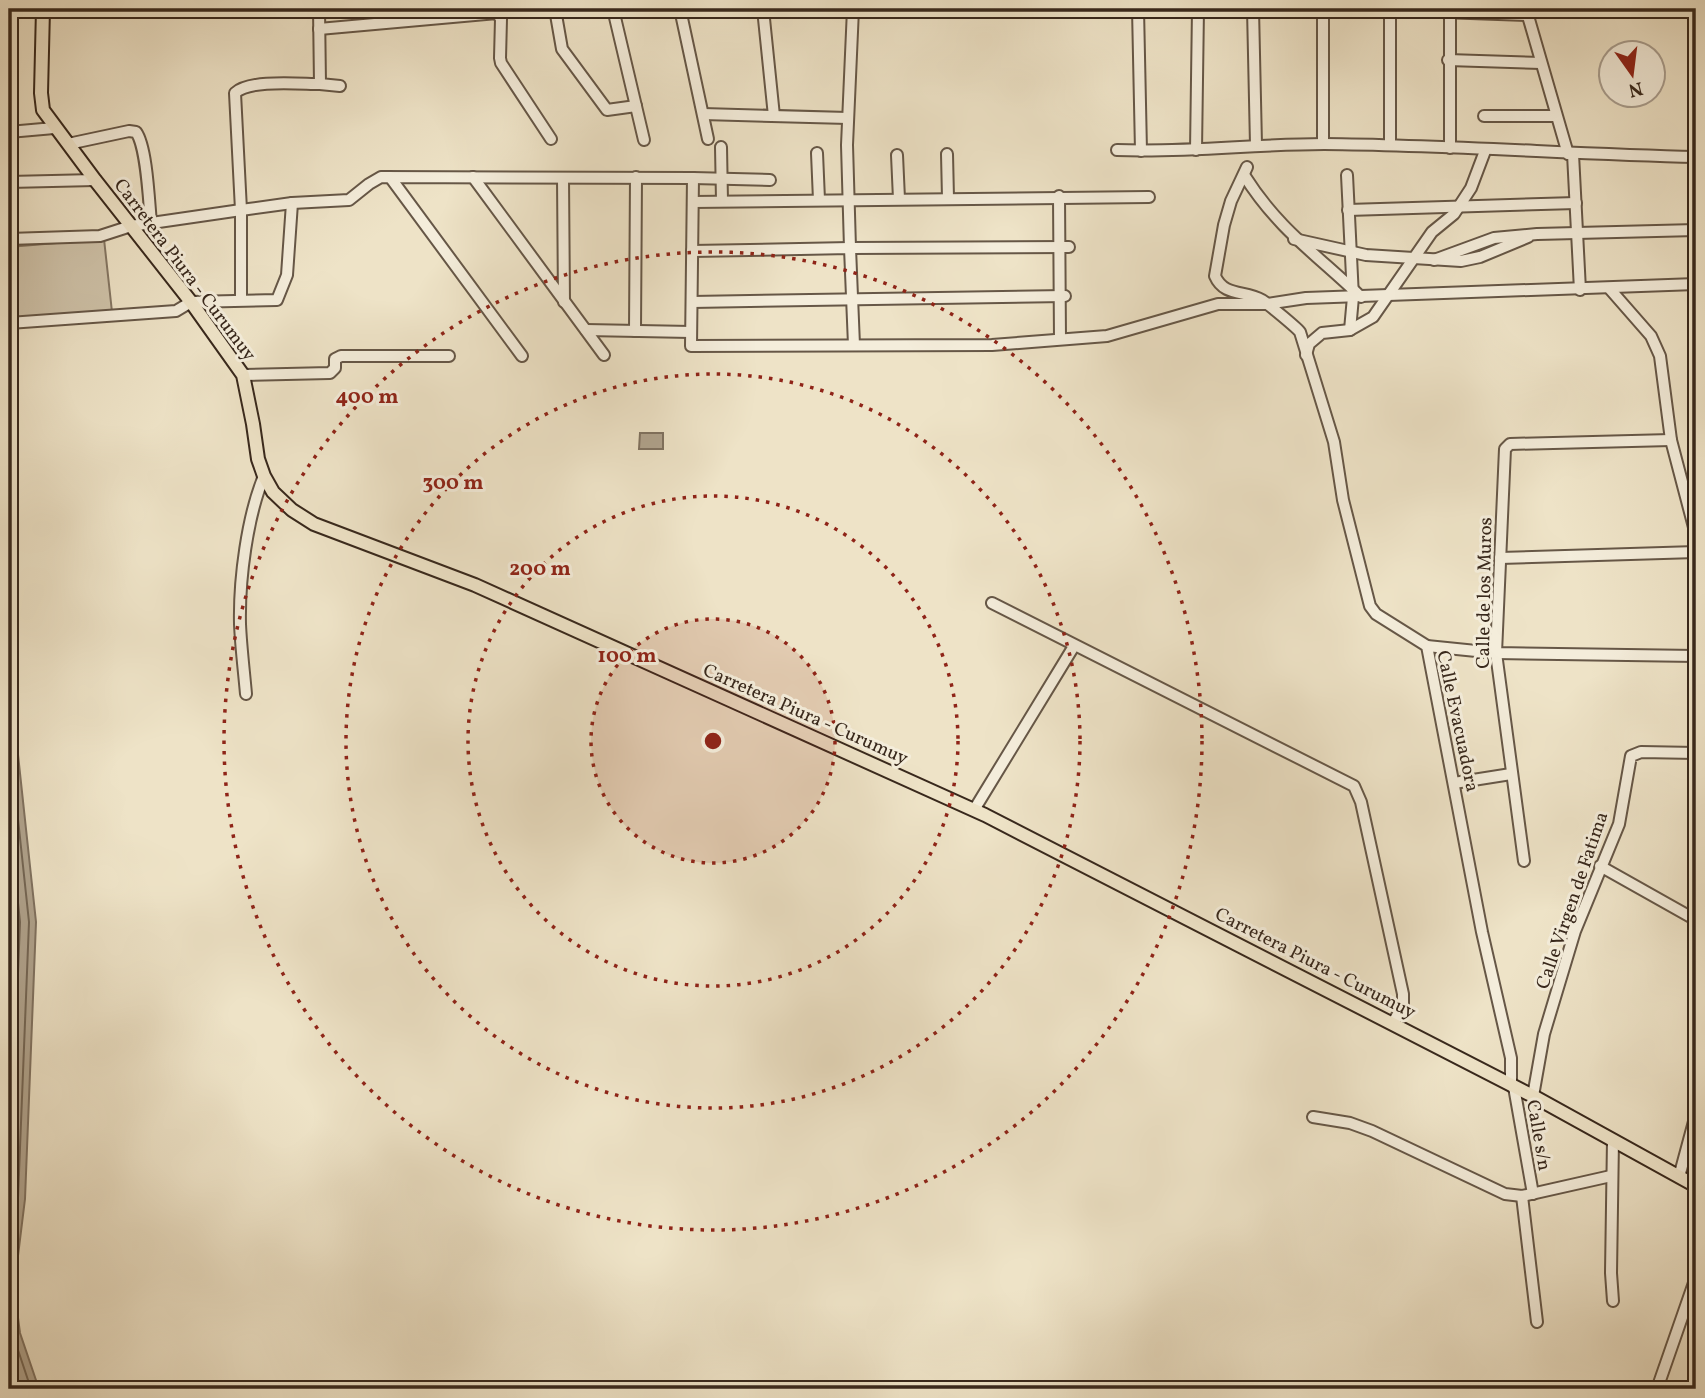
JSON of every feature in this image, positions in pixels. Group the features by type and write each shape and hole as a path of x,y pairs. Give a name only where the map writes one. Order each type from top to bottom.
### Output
{"main road":[{"name":"Carretera Piura - Curumuy","path":"45,9 41,102 43,110 94,180 191,302 243,375 258,459 264,476 274,492 292,510 314,524 475,585 974,810 1393,1023 1696,1186"}],"street":[{"path":"319,9 320,84"},
{"path":"555,9 562,49 607,110 636,106"},
{"path":"613,9 644,140"},
{"path":"680,9 708,139"},
{"path":"763,9 774,116"},
{"path":"853,9 848,118 855,345"},
{"path":"1138,9 1141,151"},
{"path":"1196,150 1198,9"},
{"path":"1254,9 1256,145"},
{"path":"1323,9 1323,144"},
{"path":"1358,9 1527,12 1556,116 1570,154 1576,203 1580,290"},
{"path":"1390,9 1390,145"},
{"path":"1450,12 1450,148"},
{"path":"319,29 497,13 501,19 501,63 551,139"},
{"path":"1448,60 1541,63"},
{"path":"241,300 241,210 235,93 245,86 340,86"},
{"path":"703,114 848,118"},
{"path":"1484,116 1556,116"},
{"path":"9,132 54,128"},
{"path":"68,144 129,131 136,132 143,153 152,223"},
{"path":"1117,150 1196,150 1256,145 1323,144 1696,157"},
{"path":"721,147 722,201"},
{"path":"1306,355 1309,344 1322,333 1350,330 1373,317 1432,232 1459,207 1471,188 1485,151"},
{"path":"817,153 819,200"},
{"path":"947,154 948,198"},
{"path":"897,155 899,199"},
{"path":"1267,304 1259,298 1230,292 1218,283 1214,276 1226,215 1245,171 1258,197 1294,239 1356,294"},
{"path":"1347,175 1356,294 1350,330"},
{"path":"9,200 10,239 100,236 131,226 241,210 292,203 349,200 375,180 390,177 693,177 722,180 770,178 770,200"},
{"path":"390,177 522,356"},
{"path":"473,177 604,355"},
{"path":"635,331 636,177"},
{"path":"693,177 691,346 992,345 1125,332 1218,304 1267,304 1356,294 1386,296 1696,284"},
{"path":"563,178 564,302"},
{"path":"9,182 94,180"},
{"path":"1059,196 1064,247 1060,339"},
{"path":"692,202 1149,197"},
{"path":"9,323 176,311 191,302 277,300 287,275 292,203"},
{"path":"1349,210 1576,203"},
{"path":"1294,239 1366,255 1434,260 1494,238 1537,234 1696,230"},
{"path":"692,251 1064,247"},
{"path":"1609,288 1628,307 1660,356 1671,440 1696,535"},
{"path":"692,302 1062,296"},
{"name":"Calle Evacuadora","path":"1267,304 1275,313 1295,325 1300,332 1334,442 1343,500 1370,606 1376,614 1427,646 1482,932 1511,1058 1513,1086"},
{"path":"586,330 691,332"},
{"path":"243,375 330,373 335,368 335,359 341,356 449,356"},
{"name":"Calle de los Muros","path":"1524,861 1496,653 1504,449 1510,444 1671,440"},
{"path":"246,694 240,623 243,575 253,503 264,476"},
{"path":"1500,558 1696,552"},
{"path":"992,603 1354,786 1361,802 1403,994 1403,1005 1393,1023"},
{"path":"974,810 1074,646"},
{"path":"1427,646 1496,653 1696,656"},
{"name":"Calle Virgen de Fatima","path":"1533,1096 1544,1034 1575,931 1619,824 1631,756 1641,752 1696,753"},
{"path":"1454,783 1511,774"},
{"path":"1600,866 1696,920"},
{"name":"Calle s/n","path":"1513,1086 1528,1195 1611,1177"},
{"path":"1679,1177 1696,1115"},
{"path":"1313,1117 1350,1123 1505,1194 1528,1195 1536,1322"},
{"path":"1613,1140 1611,1273 1614,1301"},
{"path":"1657,1389 1696,1277"}],"shaded area":[{"path":"104,239 112,312 9,320 9,247"}],"water":[{"path":"640,433 663,433 663,449 639,449"},
{"path":"9,671 36,922 25,1199 14,1288 20,1333 39,1389 9,1389"}]}
